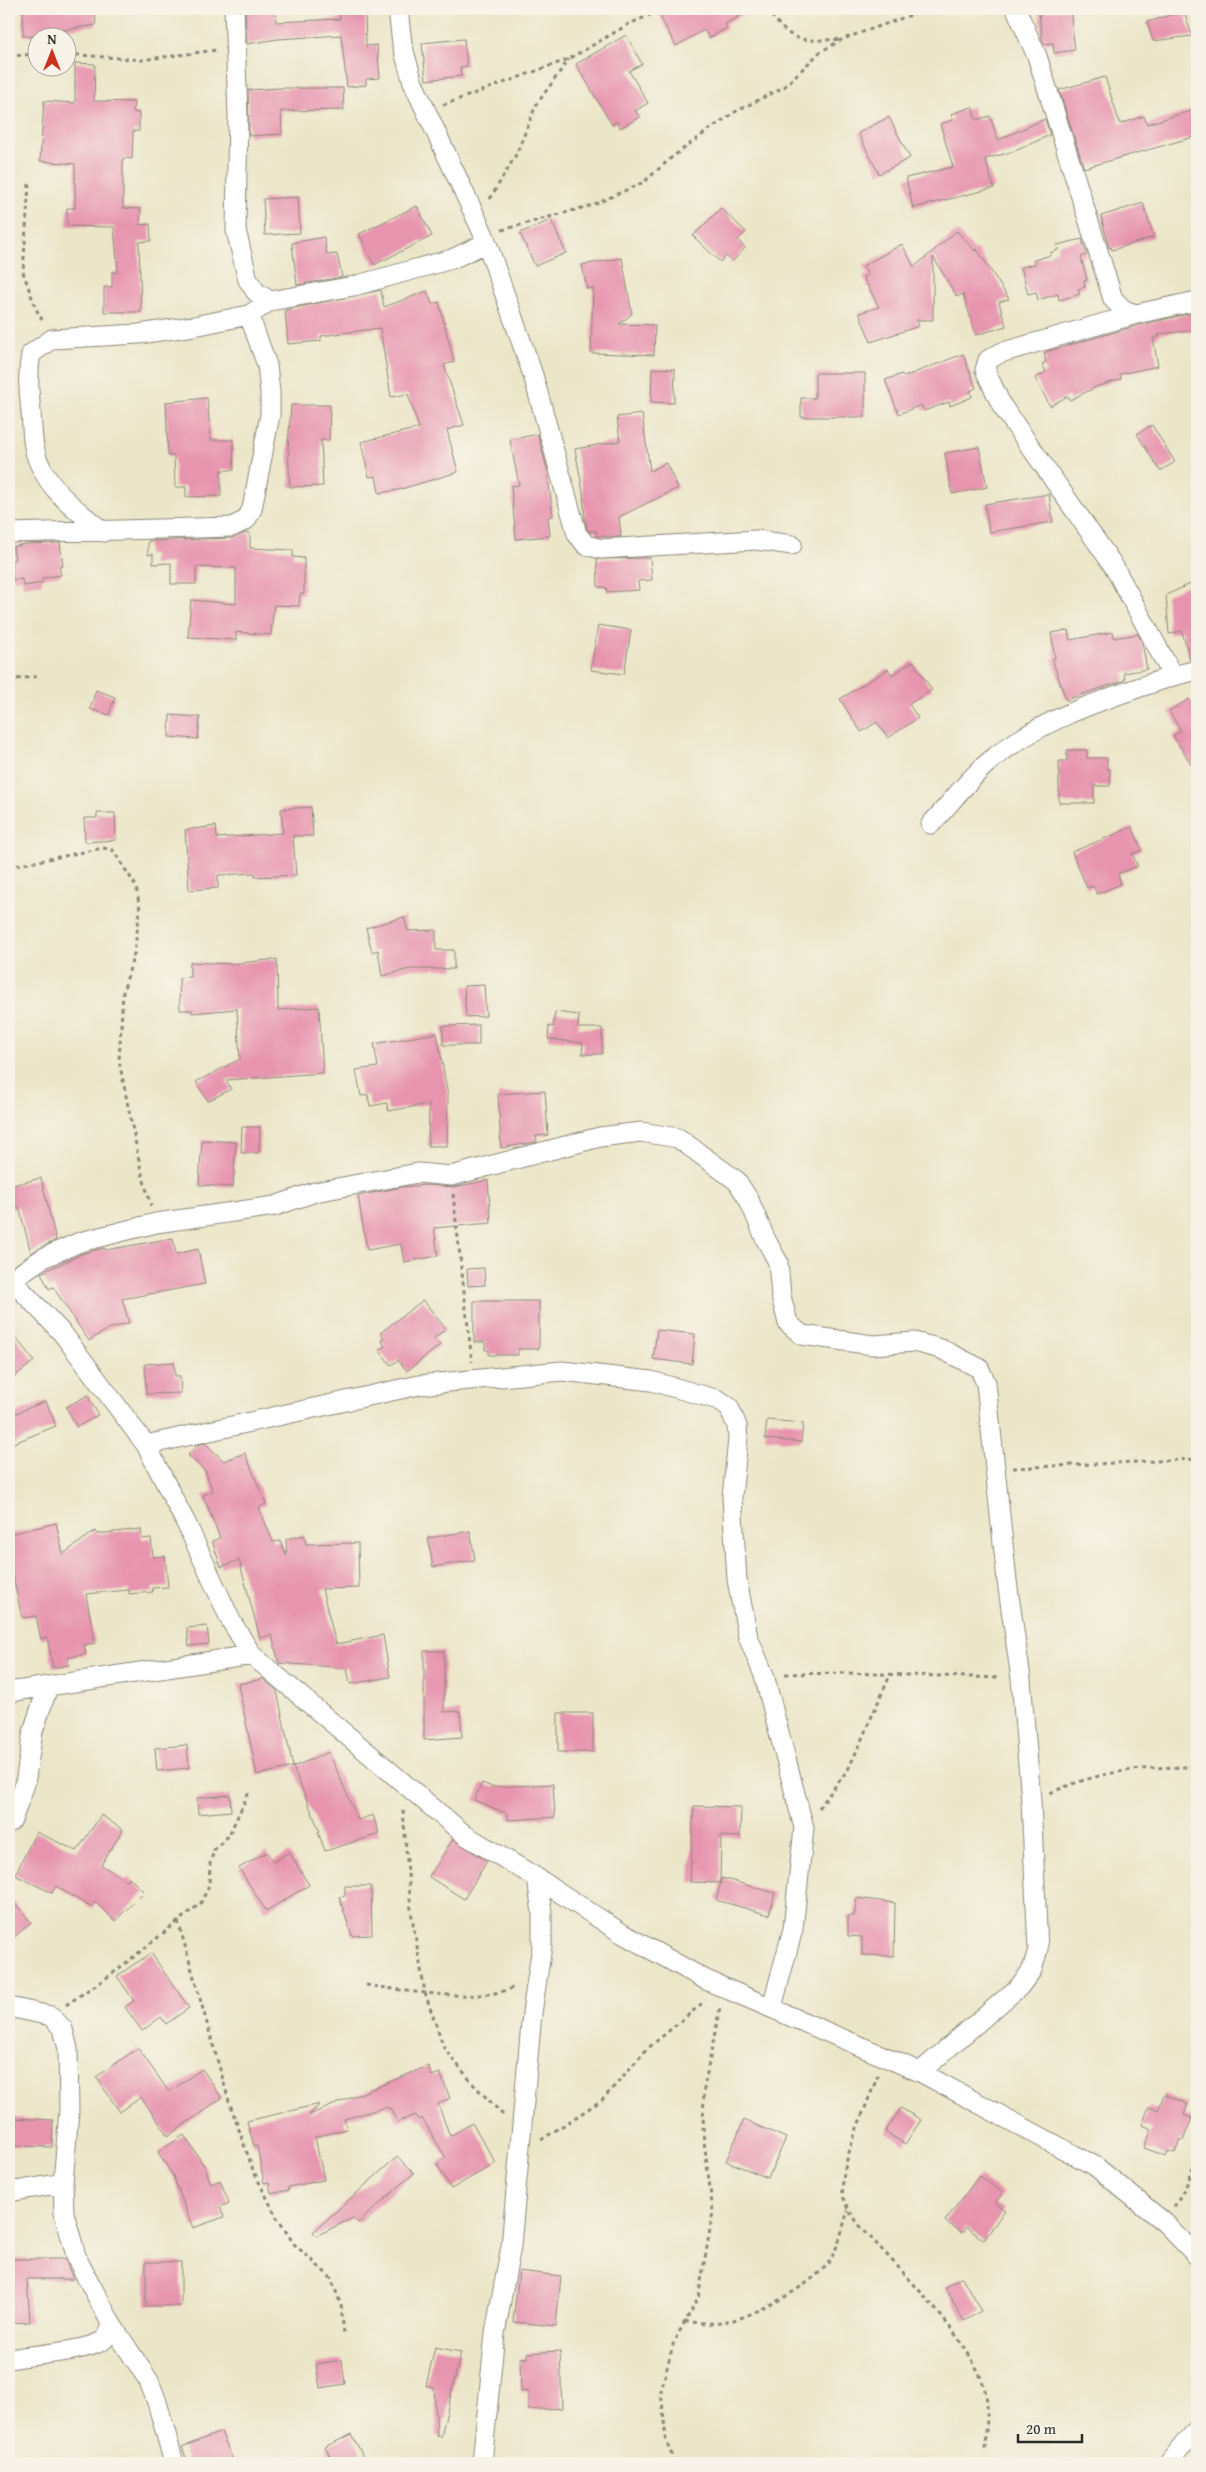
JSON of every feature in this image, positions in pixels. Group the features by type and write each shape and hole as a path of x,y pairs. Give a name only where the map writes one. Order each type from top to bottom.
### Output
{"street":[{"path":"234,9 237,47 236,230 248,280 256,292 270,301"},
{"path":"398,9 402,44 414,83 483,233 533,374 577,534 586,545 601,549 756,540 792,545"},
{"path":"1016,9 1037,56 1113,299 1124,310 1136,314"},
{"path":"104,532 72,507 54,489 45,474 34,448 28,372 31,354 52,340 138,334 194,326 249,315 270,301 354,286 452,259 483,233"},
{"path":"1174,676 1113,565 1014,426 992,387 985,370 988,360 1000,353 1136,314 1197,301"},
{"path":"9,532 104,532 232,527 246,520 252,509 270,415 267,365 249,315"},
{"path":"932,824 990,761 1024,735 1069,712 1197,670"},
{"path":"920,2072 1019,1986 1032,1970 1038,1949 1031,1801 1022,1679 994,1469 986,1383 979,1368 941,1349 914,1342 873,1345 802,1336 788,1324 781,1296 778,1262 765,1238 749,1200 737,1181 678,1138 641,1132 600,1137 451,1176 418,1173 315,1192 275,1206 156,1223 80,1242 43,1258 10,1278 63,1334 146,1445 187,1525 231,1621 252,1655 465,1835 537,1878 622,1934 706,1980 724,1986 920,2072 1095,2166 1165,2223 1197,2256"},
{"path":"146,1445 419,1385 562,1371 650,1381 719,1400 729,1408 737,1426 738,1439 732,1497 737,1580 748,1636 764,1675 804,1828 793,1929 772,2008"},
{"path":"9,1692 252,1655"},
{"path":"9,1824 25,1784 32,1730 48,1687"},
{"path":"482,2463 495,2333 511,2246 532,2013 542,1946 542,1914 537,1878"},
{"path":"9,2007 51,2016 63,2029 68,2049 69,2111 63,2183 64,2214 77,2259 112,2325 149,2381 157,2402 174,2463"},
{"path":"9,2192 63,2183"},
{"path":"9,2359 93,2344 102,2341 109,2334 112,2325"},
{"path":"1168,2463 1197,2428"}],"path":[{"path":"427,111 569,59 629,24 664,9"},
{"path":"767,9 779,26 793,37 806,42 843,39"},
{"path":"918,9 923,12"},
{"path":"483,233 593,205 644,182 671,158 735,112 784,87 820,52 843,39 928,9"},
{"path":"78,55 141,60 191,55 237,47"},
{"path":"9,56 28,55"},
{"path":"483,233 536,105 569,59"},
{"path":"29,184 23,272 36,309 52,340"},
{"path":"9,680 40,676"},
{"path":"9,867 103,848 113,850 136,886 140,910 134,954 123,992 119,1061 141,1170 156,1223"},
{"path":"451,1176 474,1380"},
{"path":"994,1469 1197,1459"},
{"path":"764,1675 891,1673 1022,1679"},
{"path":"804,1828 849,1768 891,1673"},
{"path":"1031,1801 1079,1780 1128,1769 1197,1768"},
{"path":"404,1784 402,1822 410,1901 425,1993 444,2048 474,2085 521,2134"},
{"path":"51,2016 112,1974 201,1903 209,1885 210,1864 214,1850 229,1835 250,1790"},
{"path":"178,1921 228,2101 253,2170 276,2216 294,2244 331,2278 341,2305 344,2334"},
{"path":"366,1985 425,1993 476,1995 510,1990 538,1974"},
{"path":"519,2154 602,2100 647,2049 724,1986"},
{"path":"675,2463 666,2440 661,2392 674,2342 698,2299 712,2212 703,2133 704,2088 724,1986"},
{"path":"885,2057 847,2159 843,2194 848,2209 860,2226 948,2326 970,2356 986,2395 985,2452"},
{"path":"1165,2223 1188,2182 1197,2157"},
{"path":"685,2322 720,2323 750,2316 798,2288 824,2267 836,2249 848,2209"}],"building":[{"path":"23,9 95,9 96,25 76,28 28,28 28,36 23,36"},
{"path":"245,9 275,9 276,22 340,19 340,9 365,9 366,46 377,45 380,78 366,79 366,85 347,87 341,35 278,39 247,44"},
{"path":"656,9 753,9 725,24 727,28 709,38 704,30 676,46"},
{"path":"1070,9 1075,50 1054,53 1053,43 1044,44 1042,39 1039,12"},
{"path":"1184,11 1192,36 1153,41 1147,22"},
{"path":"626,35 642,64 629,71 648,103 635,111 640,117 620,128 617,122 612,125 576,64"},
{"path":"464,39 467,66 460,67 461,76 426,80 422,43"},
{"path":"78,63 95,64 94,101 134,102 133,112 139,113 139,131 133,131 132,159 123,158 123,208 141,209 140,225 150,224 151,241 139,242 141,312 104,312 104,287 112,287 112,272 118,272 114,227 67,226 67,208 75,208 75,164 40,161 44,101 75,103 75,78 78,78"},
{"path":"1105,77 1120,124 1144,116 1147,124 1197,109 1197,136 1084,168 1059,90"},
{"path":"343,88 344,110 281,111 282,134 249,136 248,90"},
{"path":"972,107 976,120 990,116 998,140 1045,119 1050,135 1015,151 985,159 994,188 913,208 906,178 953,167 940,124 953,120 951,114"},
{"path":"889,117 910,158 879,174 858,133"},
{"path":"298,197 300,233 265,235 263,199"},
{"path":"1143,203 1154,237 1112,250 1111,247 1109,248 1101,216"},
{"path":"417,206 432,236 374,265 359,234"},
{"path":"721,208 746,232 738,240 745,248 732,262 726,256 720,262 693,236"},
{"path":"551,220 566,253 535,266 520,233"},
{"path":"957,231 975,251 977,249 1009,299 999,302 1006,326 976,335 963,294 957,297 933,257 933,320 917,320 919,326 871,342 859,313 879,307 863,277 868,275 863,266 902,244 914,267"},
{"path":"324,237 327,255 337,254 342,277 297,285 292,243"},
{"path":"1082,239 1087,255 1081,257 1087,280 1084,281 1085,287 1078,289 1080,294 1059,300 1058,294 1038,300 1036,292 1028,294 1021,267 1035,264 1034,260 1051,255 1050,253 1058,250 1057,245"},
{"path":"622,258 632,314 619,324 655,325 654,355 591,353 593,288 587,289 582,265"},
{"path":"381,290 384,307 427,291 432,304 439,302 454,362 444,365 464,425 447,430 458,472 398,490 379,493 376,476 369,477 361,442 419,428 408,394 391,397 380,328 321,336 321,341 288,344 285,310"},
{"path":"1197,312 1197,330 1159,334 1160,336 1153,338 1158,366 1120,374 1121,379 1096,387 1070,400 1068,396 1050,406 1035,378 1046,372 1042,364 1046,362 1044,353 1139,325"},
{"path":"963,354 976,388 970,391 972,397 950,406 949,402 924,411 921,405 899,414 885,380 902,374 903,377"},
{"path":"652,368 675,369 674,403 651,402"},
{"path":"815,373 865,373 865,417 801,417 801,398 815,398"},
{"path":"207,398 211,440 233,440 234,470 221,470 221,496 186,497 186,487 175,487 174,456 168,456 166,402"},
{"path":"291,405 330,405 329,440 321,440 323,486 290,487 288,447"},
{"path":"642,414 650,471 666,463 678,488 619,517 621,537 596,536 596,531 589,531 587,529 583,492 575,449 620,441 617,417"},
{"path":"1152,425 1175,462 1160,471 1137,434"},
{"path":"538,434 547,469 553,516 548,517 550,536 516,539 511,486 519,485 510,440"},
{"path":"979,447 987,487 952,494 945,453"},
{"path":"1049,494 1053,522 989,532 985,504"},
{"path":"250,533 250,548 293,550 293,557 304,558 304,594 300,594 299,606 274,605 271,635 236,632 236,640 188,637 191,600 236,604 236,568 196,567 196,584 171,584 171,563 153,564 153,554 148,555 148,541 232,538"},
{"path":"60,543 63,566 59,566 61,575 42,578 42,583 23,586 22,579 13,580 11,560 15,560 13,547 25,544"},
{"path":"650,558 652,580 638,581 639,590 607,592 606,587 598,587 597,559"},
{"path":"1197,581 1197,659 1190,660 1182,631 1169,634 1166,595"},
{"path":"598,625 631,630 624,674 591,670"},
{"path":"1068,630 1070,640 1113,632 1114,638 1138,634 1142,642 1147,669 1124,673 1125,680 1066,700 1052,659 1055,658 1051,633"},
{"path":"913,661 932,690 909,704 918,718 888,738 877,722 861,732 840,699 888,669 892,675"},
{"path":"96,690 115,697 109,715 90,709"},
{"path":"1189,699 1197,711 1197,773 1173,736 1181,731 1169,711"},
{"path":"170,715 200,717 198,739 169,737"},
{"path":"1067,750 1087,750 1087,758 1107,758 1107,769 1110,769 1110,786 1094,786 1094,803 1059,803 1059,761 1067,761"},
{"path":"311,807 313,836 293,836 296,875 255,877 255,873 218,875 218,888 189,890 185,830 216,826 217,838 283,833 281,809"},
{"path":"97,813 115,813 116,840 85,842 84,818 97,818"},
{"path":"1132,827 1142,850 1132,854 1138,866 1118,874 1121,884 1097,894 1093,886 1087,888 1072,852"},
{"path":"404,917 408,931 436,930 436,950 454,950 454,969 410,969 382,976 378,950 372,952 366,928"},
{"path":"277,959 278,1010 319,1007 323,1073 226,1080 231,1089 208,1101 196,1082 240,1059 237,1009 192,1013 192,1010 180,1010 179,978 190,977 190,962 231,964"},
{"path":"484,985 486,1016 466,1017 464,986"},
{"path":"555,1012 579,1015 578,1028 602,1028 602,1054 582,1054 583,1043 548,1039 549,1026 553,1027"},
{"path":"479,1025 479,1045 443,1045 443,1026"},
{"path":"437,1033 448,1096 447,1146 428,1146 429,1104 388,1111 387,1103 370,1106 368,1095 361,1096 356,1070 378,1067 374,1044"},
{"path":"545,1091 548,1135 536,1136 537,1142 501,1148 498,1094"},
{"path":"242,1127 260,1127 259,1153 241,1153"},
{"path":"202,1140 236,1142 233,1187 199,1185"},
{"path":"41,1178 56,1240 31,1253 19,1207 9,1209 9,1186"},
{"path":"488,1180 491,1223 434,1228 438,1256 404,1262 401,1244 367,1250 358,1196 402,1187 427,1185 454,1187"},
{"path":"173,1238 176,1254 198,1249 205,1284 122,1299 129,1323 108,1329 89,1341 53,1287 49,1289 41,1273 84,1253 104,1248 106,1250"},
{"path":"484,1268 485,1285 468,1286 467,1269"},
{"path":"423,1300 446,1329 434,1338 440,1345 407,1371 398,1360 391,1365 379,1350 385,1346 381,1340 384,1338 380,1333"},
{"path":"474,1301 539,1301 539,1349 518,1349 518,1355 489,1355 489,1350 485,1350 485,1342 474,1342"},
{"path":"9,1329 34,1361 9,1381"},
{"path":"657,1330 695,1334 692,1364 653,1359"},
{"path":"174,1362 175,1376 180,1376 181,1393 146,1394 145,1364"},
{"path":"88,1395 98,1415 77,1427 66,1407"},
{"path":"46,1401 56,1426 9,1445 9,1416"},
{"path":"767,1420 803,1423 801,1442 765,1439"},
{"path":"205,1443 224,1461 245,1453 266,1504 259,1507 273,1542 280,1541 287,1556 286,1539 304,1535 306,1544 358,1543 359,1588 322,1589 336,1644 383,1635 390,1677 350,1684 347,1668 279,1663 272,1635 260,1638 239,1560 221,1567 212,1541 220,1538 203,1495 213,1491 205,1471 188,1455 197,1445"},
{"path":"56,1523 63,1554 95,1531 97,1534 141,1529 142,1539 151,1538 153,1557 165,1556 168,1587 152,1588 153,1592 129,1594 129,1590 86,1594 95,1643 84,1645 86,1654 68,1658 69,1665 53,1668 47,1637 41,1639 36,1616 22,1618 12,1571 9,1572 9,1534"},
{"path":"470,1531 475,1560 433,1567 428,1538"},
{"path":"207,1626 209,1644 189,1646 187,1628"},
{"path":"424,1651 444,1651 444,1712 460,1711 462,1737 424,1740"},
{"path":"263,1679 277,1691 293,1767 257,1775 238,1684"},
{"path":"558,1713 593,1713 593,1752 558,1752"},
{"path":"187,1745 189,1768 157,1771 155,1748"},
{"path":"329,1752 358,1820 373,1815 379,1834 325,1851 318,1832 320,1832 293,1767"},
{"path":"482,1783 492,1787 553,1784 555,1817 508,1820 508,1814 474,1800"},
{"path":"230,1795 231,1811 198,1814 197,1798"},
{"path":"694,1806 741,1807 740,1837 721,1836 720,1883 690,1882"},
{"path":"101,1815 123,1830 101,1865 126,1880 129,1877 144,1892 115,1921 95,1902 92,1908 56,1886 52,1893 15,1875 36,1832 77,1851"},
{"path":"453,1839 487,1861 464,1899 429,1877"},
{"path":"267,1852 273,1862 289,1852 309,1885 266,1911 239,1868"},
{"path":"722,1878 775,1893 769,1915 716,1900"},
{"path":"345,1886 371,1886 372,1935 352,1936 339,1897 345,1896"},
{"path":"9,1897 31,1922 9,1942"},
{"path":"857,1898 895,1903 894,1956 862,1955 862,1937 848,1936 848,1916 854,1916"},
{"path":"151,1953 189,2008 166,2024 161,2017 142,2031 125,2007 134,2001 117,1976"},
{"path":"138,2048 169,2092 202,2069 222,2098 168,2136 141,2097 120,2112 96,2077"},
{"path":"428,2066 432,2076 440,2073 450,2098 438,2104 450,2136 472,2123 496,2163 451,2189 437,2164 446,2158 422,2118 418,2120 415,2115 398,2122 391,2108 388,2109 387,2107 344,2119 347,2129 315,2137 324,2180 288,2187 289,2190 271,2194 269,2182 264,2183 257,2146 254,2146 247,2121 320,2104 309,2115"},
{"path":"1164,2094 1188,2104 1184,2115 1192,2118 1183,2141 1180,2139 1175,2153 1168,2151 1166,2156 1144,2148 1152,2129 1142,2125 1149,2107 1158,2110"},
{"path":"901,2108 921,2120 905,2144 885,2132"},
{"path":"10,2118 53,2120 52,2147 9,2146"},
{"path":"744,2120 786,2138 768,2178 726,2161"},
{"path":"184,2135 205,2167 211,2184 220,2180 229,2203 220,2207 224,2217 193,2228 173,2176 158,2152"},
{"path":"398,2156 414,2173 358,2223 353,2218 316,2236 313,2232"},
{"path":"979,2176 1003,2193 995,2203 1005,2210 984,2240 966,2227 962,2233 945,2221"},
{"path":"9,2259 65,2259 73,2279 27,2279 30,2322 9,2323"},
{"path":"146,2262 181,2262 181,2306 146,2306"},
{"path":"519,2271 561,2276 556,2326 513,2322"},
{"path":"962,2277 981,2311 964,2321 945,2287"},
{"path":"435,2347 461,2352 441,2437 437,2436 434,2388 426,2386"},
{"path":"560,2351 562,2408 528,2410 528,2391 521,2392 520,2358 527,2358 527,2353"},
{"path":"342,2360 345,2384 320,2388 316,2364"},
{"path":"221,2432 234,2463 188,2463 182,2447"},
{"path":"352,2434 366,2463 333,2463 325,2447"}]}
